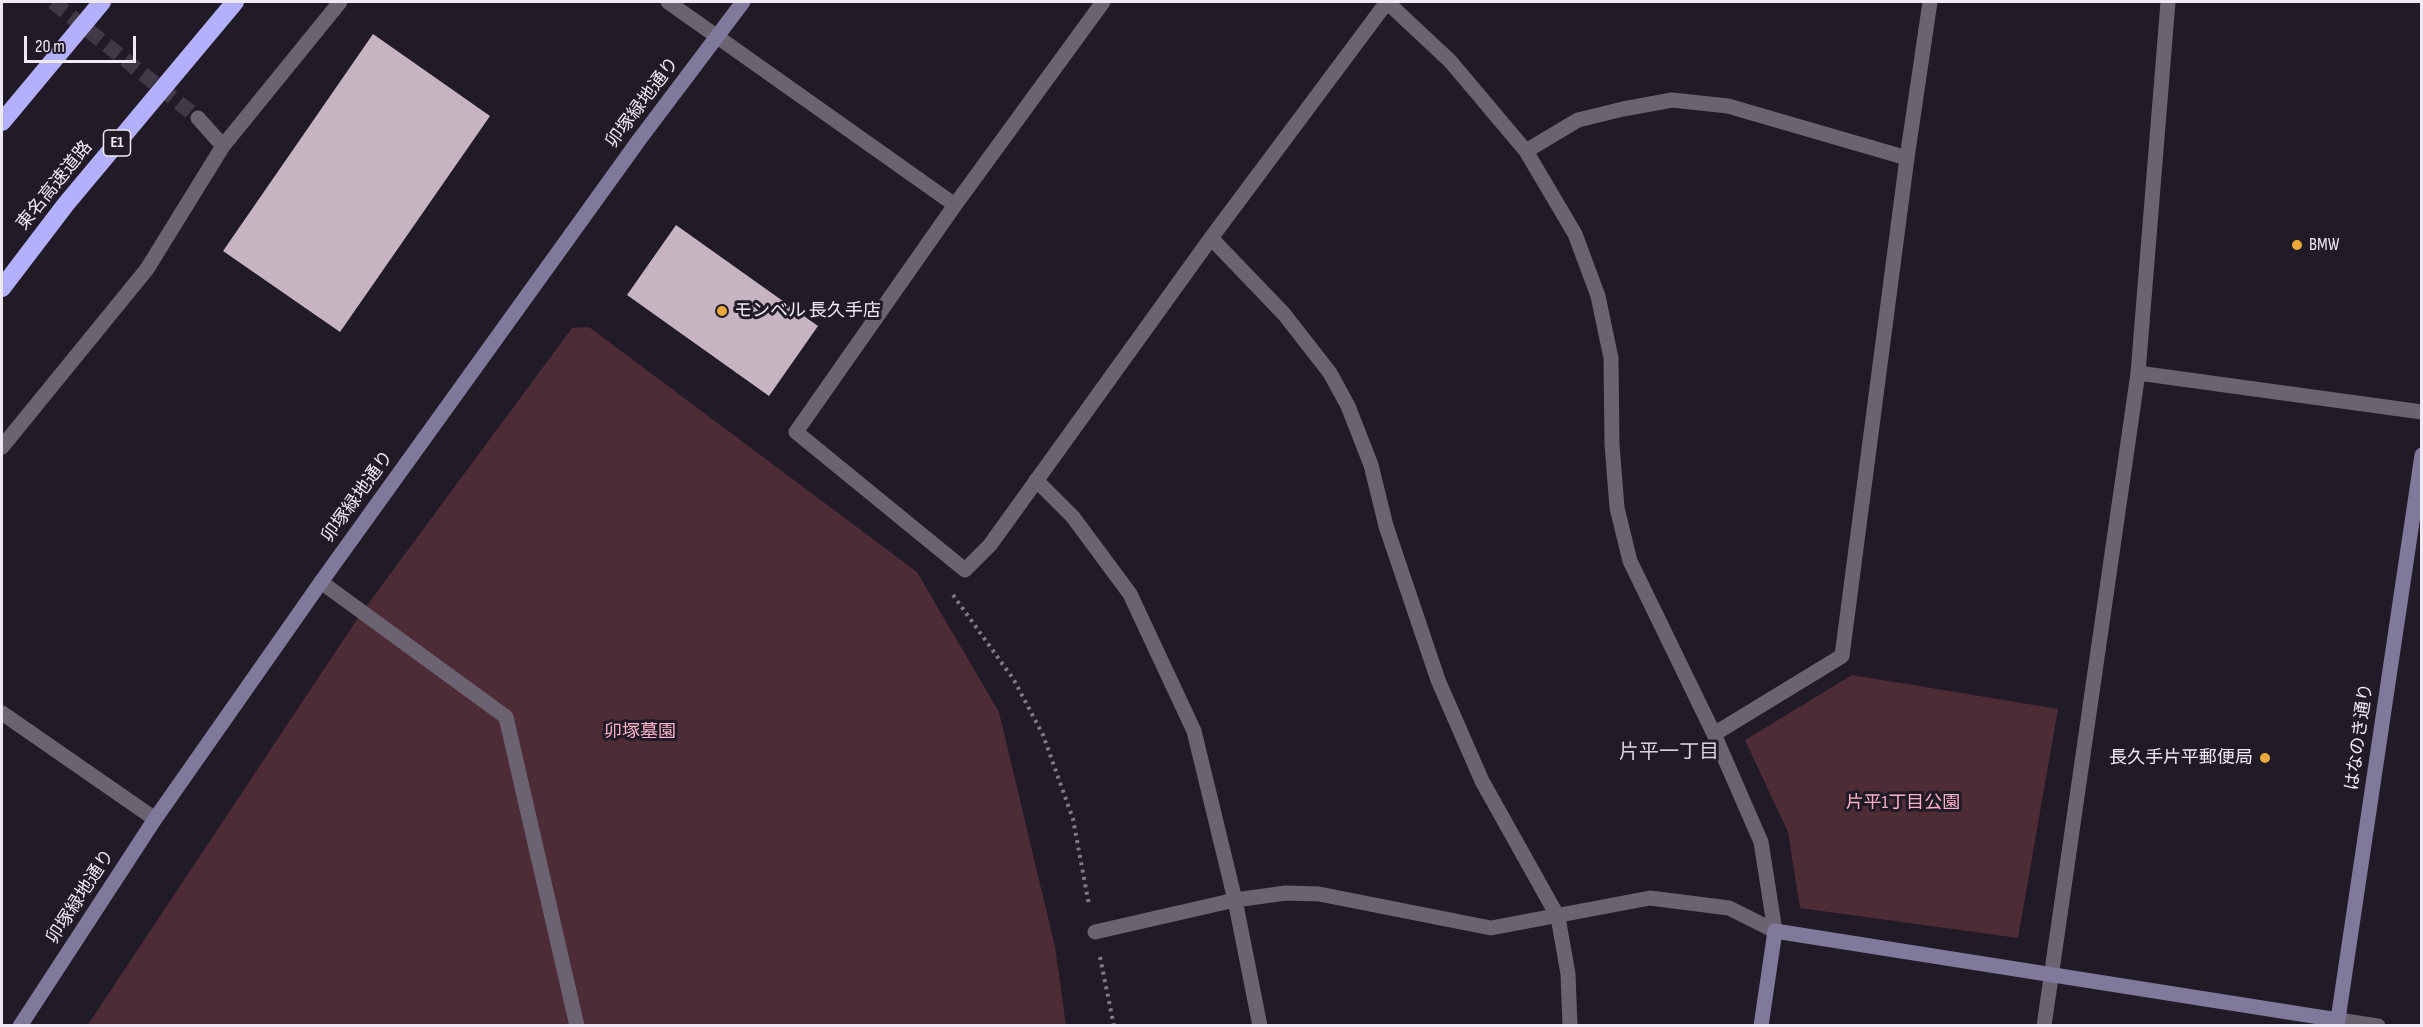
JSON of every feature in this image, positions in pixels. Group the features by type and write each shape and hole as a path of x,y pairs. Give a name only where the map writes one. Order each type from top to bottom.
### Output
{"highway":[{"path":"2,122 102,2"},
{"name":"東名高速道路","path":"2,288 66,204 235,2"}],"street":[{"path":"2,447 147,269 224,146 340,2"},
{"path":"668,2 955,205"},
{"name":"卯塚緑地通り","path":"20,1026 155,819 321,582 639,140 743,2"},
{"path":"1103,2 955,205 796,432 964,570 990,545 1211,238 1387,2 1450,61 1526,151 1575,234 1598,296 1611,358 1612,444 1617,508 1630,561 1714,734 1761,842 1775,931 1761,1026"},
{"path":"1714,734 1842,656 1907,158 1930,2"},
{"path":"2044,1026 2138,373 2168,2"},
{"path":"1526,151 1578,120 1672,100 1728,106 1907,158"},
{"path":"198,118 224,146"},
{"path":"1211,238 1284,314 1330,373 1348,406 1371,465 1386,526 1438,680 1482,781 1558,917 1568,974 1570,1026"},
{"path":"2138,373 2421,412"},
{"name":"はなのき通り","path":"2337,1023 2421,455"},
{"path":"1036,480 1073,517 1130,594 1194,731 1234,900 1260,1026"},
{"path":"321,582 506,717 577,1026"},
{"path":"2,713 155,819"},
{"path":"1095,932 1234,900 1286,893 1319,894 1491,928 1650,898 1729,908 1775,931 2337,1023 2378,1026"}],"path":[{"path":"964,570 948,589 1014,680 1042,735 1073,819 1114,1026"}],"green space":[{"name":"卯塚墓園","path":"589,327 917,572 999,712 1055,947 1066,1025 87,1026 362,612 572,328"},
{"name":"片平1丁目公園","path":"1852,675 2058,709 2018,938 1800,908 1788,832 1745,740"}],"building":[{"path":"373,34 490,116 340,332 223,251"},
{"name":"モンベル 長久手店","path":"676,225 818,326 769,396 627,295"}],"tunnel":[{"path":"53,2 198,118"}],"place":[{"name":"BMW","path":"2297,245"},
{"name":"モンベル 長久手店","path":"722,311"},
{"name":"長久手片平郵便局","path":"2265,758"}],"district":[{"name":"片平一丁目","path":"1669,753"}]}
